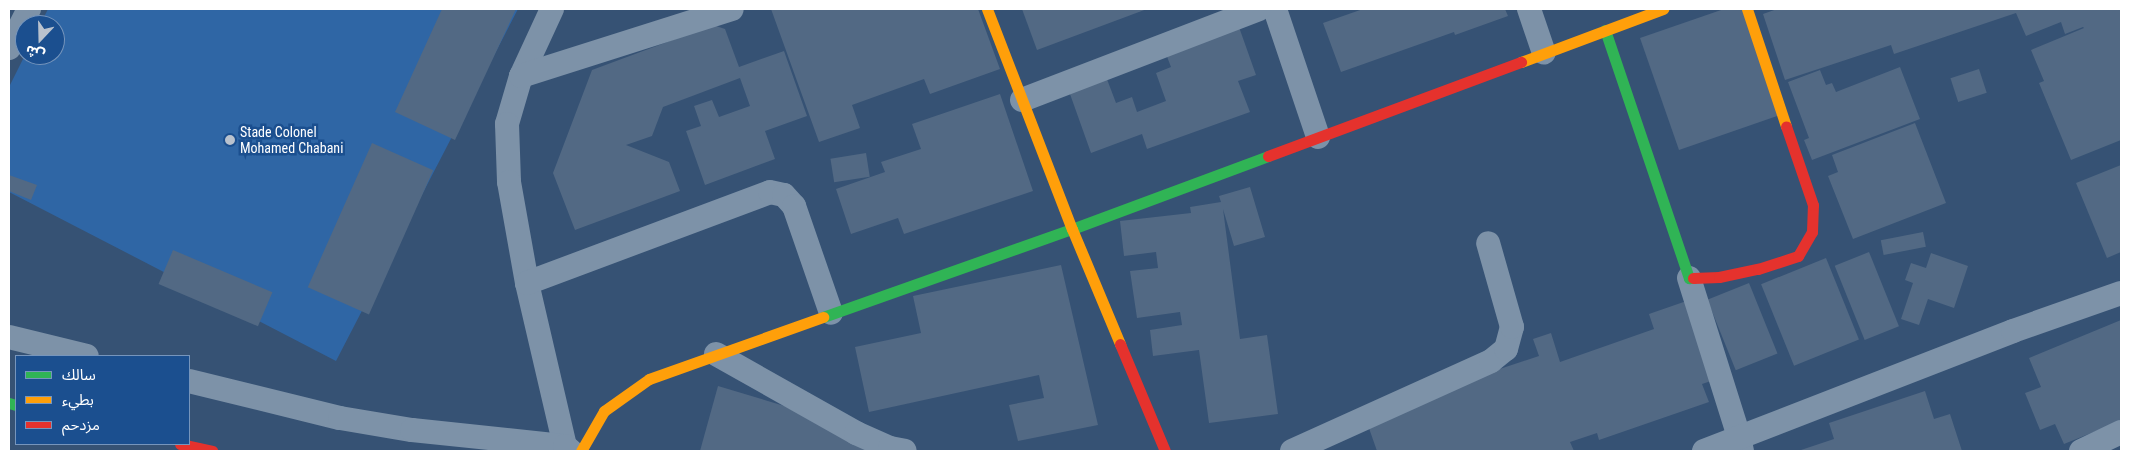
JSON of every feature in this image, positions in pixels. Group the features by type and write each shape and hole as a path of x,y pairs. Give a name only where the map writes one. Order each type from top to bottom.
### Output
{"street":[{"path":"9,48 29,9"},
{"path":"552,9 521,76 507,124 509,182 527,283 572,449"},
{"path":"521,76 732,9"},
{"path":"987,9 1072,229 1165,451"},
{"path":"1022,100 1259,9"},
{"path":"1275,9 1318,137"},
{"path":"1528,9 1544,53"},
{"path":"572,449 604,411 649,379 1072,229 1663,9"},
{"path":"1689,278 1739,273 1798,256 1812,232 1813,205 1746,9"},
{"path":"1605,30 1689,278 1741,444"},
{"path":"527,283 770,192 784,194 794,206 831,313"},
{"path":"1292,451 1352,422 1491,361 1506,349 1512,327 1488,243"},
{"path":"1704,451 1741,444 2013,331 2121,293"},
{"path":"9,337 83,355"},
{"path":"716,354 856,433 890,448 905,451"},
{"path":"190,381 340,418 412,430 572,449"},
{"path":"2081,451 2121,432"},
{"path":"185,445 212,451"}],"shaded area":[{"name":"Stade Colonel Mohamed Chabani","path":"48,9 518,9 336,361 9,192 9,87 20,65 65,65 65,15 45,15"}],"building":[{"path":"442,9 516,9 455,140 395,112"},
{"path":"771,9 978,9 1000,69 930,94 924,79 852,105 860,128 819,142"},
{"path":"1022,9 1147,9 1037,50"},
{"path":"1363,9 1505,9 1508,16 1455,35 1454,32 1341,72 1323,23"},
{"path":"1724,9 1743,9 1780,115 1679,150 1640,38"},
{"path":"1777,9 2121,9 2121,140 2071,160 2039,83 2044,81 2031,50 2083,27 2065,34 2061,22 2026,36 2016,13 1894,54 1891,45 1785,80 1763,14"},
{"path":"1234,13 1256,75 1238,81 1250,112 1147,149 1142,134 1091,153 1065,80 1102,66 1116,103 1132,97 1137,112 1166,101 1156,73 1171,67 1166,54"},
{"path":"713,25 725,29 739,67 784,51 807,116 765,131 775,159 705,185 686,131 701,126 694,106 712,100 719,117 750,106 740,78 663,107 652,136 626,145 669,162 680,191 575,230 553,173 592,70"},
{"path":"1900,67 1920,119 1812,160 1804,140 1809,138 1788,82 1820,70 1826,85 1832,83 1836,92"},
{"path":"1979,69 1987,93 1958,102 1950,78"},
{"path":"1000,94 1033,191 904,234 898,218 851,234 836,189 885,172 881,162 921,149 912,124"},
{"path":"1915,123 1946,203 1853,239 1828,176 1838,172 1832,155"},
{"path":"372,143 433,170 369,315 308,287"},
{"path":"866,153 870,177 834,182 830,159"},
{"path":"2121,165 2121,252 2107,258 2076,183"},
{"path":"9,175 37,185 31,200 9,191"},
{"path":"1250,187 1265,237 1234,246 1223,209 1240,339 1267,335 1278,414 1209,423 1199,350 1153,356 1150,330 1182,325 1180,312 1137,318 1130,271 1158,268 1156,252 1124,256 1120,221 1191,213 1190,207 1221,202 1219,196"},
{"path":"1923,232 1926,247 1884,255 1881,240"},
{"path":"173,250 272,292 258,326 159,284"},
{"path":"1869,252 1899,326 1865,340 1835,266"},
{"path":"1931,253 1968,266 1954,308 1928,299 1919,325 1901,319 1913,283 1905,280 1911,263 1926,268"},
{"path":"1826,258 1859,340 1794,366 1761,284"},
{"path":"1061,265 1098,425 1018,441 1009,405 1044,398 1039,375 869,412 855,347 921,333 913,296"},
{"path":"1749,283 1777,353 1736,370 1707,300"},
{"path":"1698,297 1726,376 1702,384 1709,402 1599,440 1597,433 1570,442 1574,451 1377,451 1364,414 1539,356 1533,339 1551,333 1560,362 1654,329 1649,314"},
{"path":"2121,320 2121,421 2064,444 2055,424 2040,430 2025,393 2041,387 2029,358"},
{"path":"718,386 821,417 894,451 700,451"},
{"path":"1925,391 1934,419 1950,414 1962,451 1798,451 1834,439 1829,423"}],"traffic: fast":[{"path":"1605,30 1689,278 1693,278"},
{"path":"823,317 1072,229 1268,156"},
{"path":"9,403 15,405"}],"traffic: slow":[{"path":"987,9 1072,229 1120,344"},
{"path":"1521,62 1663,9"},
{"path":"1747,9 1786,126"},
{"path":"581,451 604,411 649,379 823,317"}],"traffic: jam":[{"path":"1268,156 1521,62"},
{"path":"1693,278 1719,277 1758,269 1798,256 1812,232 1813,205 1786,126"},
{"path":"1120,344 1165,451"},
{"path":"185,445 212,451"}],"place":[{"name":"Stade Colonel Mohamed Chabani","path":"230,140"}]}
